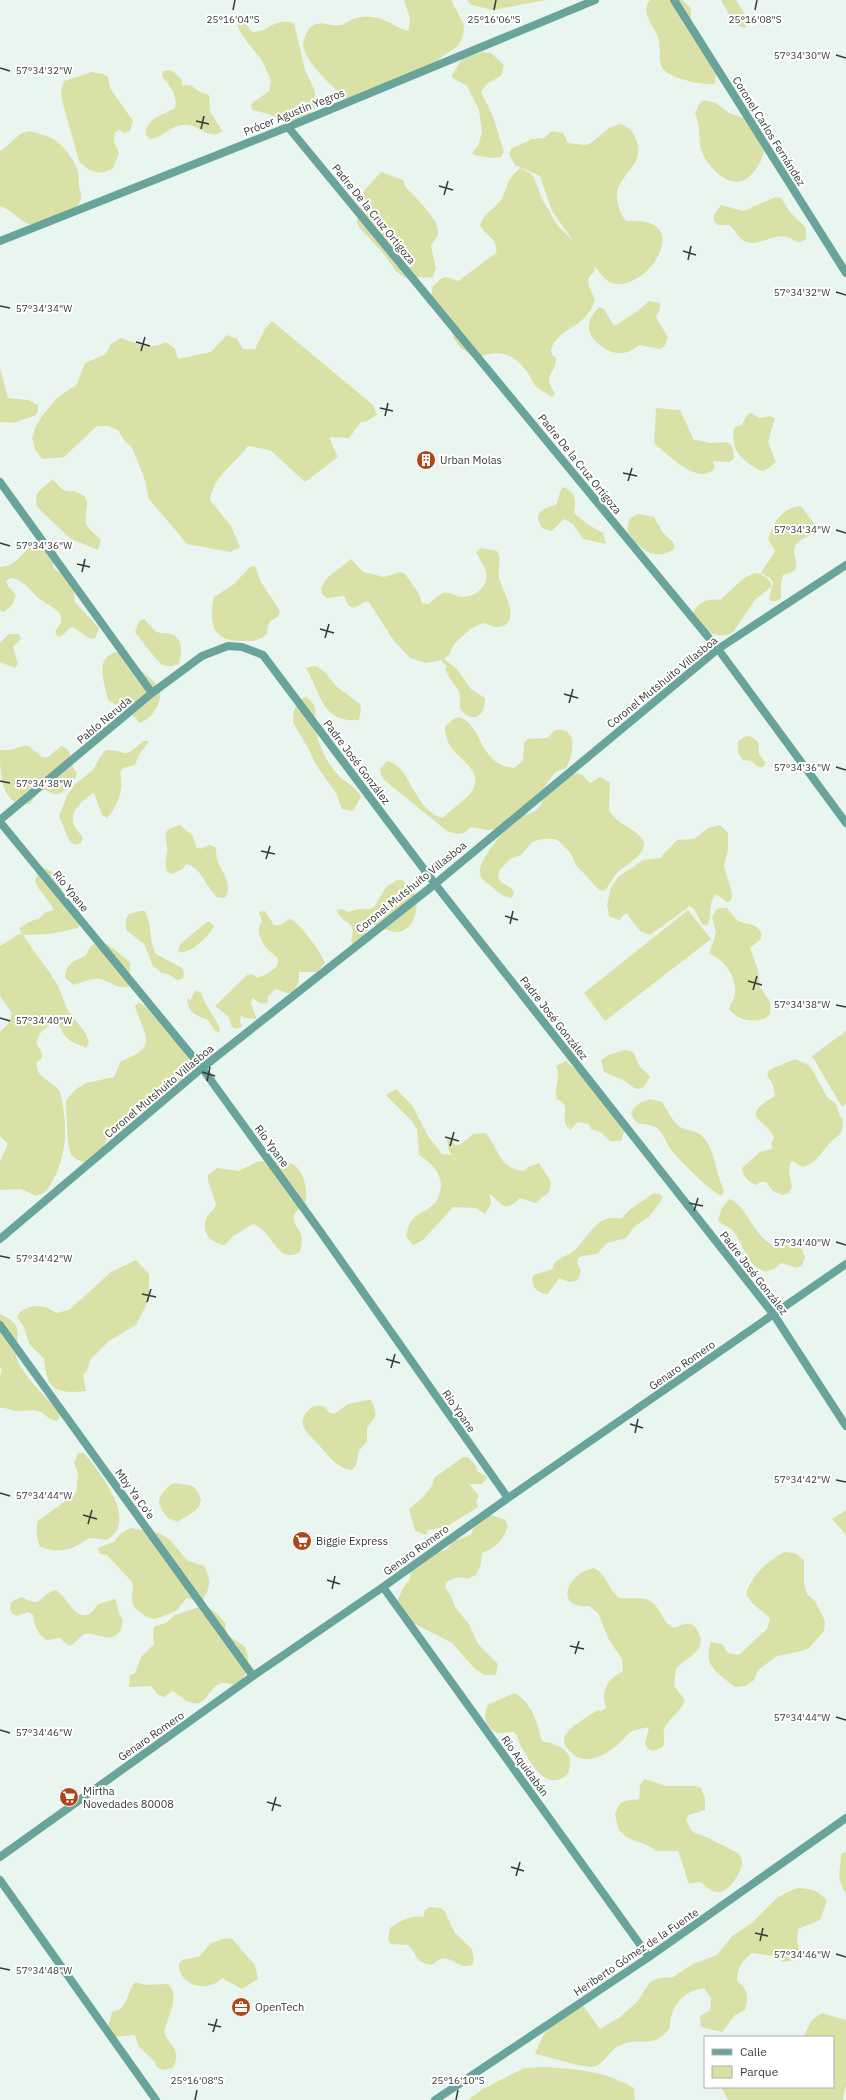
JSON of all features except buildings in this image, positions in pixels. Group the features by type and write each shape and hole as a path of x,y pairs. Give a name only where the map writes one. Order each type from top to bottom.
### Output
{"street":[{"name":"Prócer Agustín Yegros","path":"0,241 288,127 595,0"},
{"name":"Coronel Carlos Fernández","path":"674,0 846,273"},
{"name":"Padre De la Cruz Ortigoza","path":"288,127 718,649 846,823"},
{"path":"0,482 152,693"},
{"name":"Coronel Mutshuito Villasboa","path":"0,1239 202,1068 435,884 718,649 846,565"},
{"name":"Pablo Neruda","path":"0,821 152,693 202,656 228,646"},
{"name":"Padre José González","path":"228,646 242,647 263,655 435,884 774,1315 846,1426"},
{"name":"Río Ypane","path":"0,821 202,1068 320,1231 508,1498"},
{"name":"Genaro Romero","path":"0,1857 253,1676 846,1264"},
{"name":"Mby Ya Co'e","path":"0,1325 253,1676"},
{"name":"Río Aquidabán","path":"383,1587 649,1958"},
{"name":"Heriberto Gómez de la Fuente","path":"435,2100 649,1958 846,1818"},
{"path":"0,1880 156,2100"}],"green space":[{"path":"404,0 451,0 464,25 463,36 458,46 421,74 348,99 343,96 319,73 308,58 303,45 306,33 310,27 322,23 342,25 362,17 376,17 407,31 409,29 410,18"},
{"path":"467,0 546,0 493,10 471,5"},
{"path":"650,0 682,0 691,8 691,20 717,73 714,84 703,84 688,81 673,76 664,70 660,59 659,40 649,20 646,10"},
{"path":"721,0 736,0 748,20 745,28 734,24"},
{"path":"242,19 252,32 258,32 276,23 294,23 305,70 315,91 315,109 311,113 289,125 269,114 252,110 251,104 269,91 271,80 261,59 238,28 237,23"},
{"path":"483,52 491,53 504,65 501,76 488,83 481,92 492,114 504,151 501,157 492,158 474,155 472,153 478,146 482,132 479,110 467,86 453,78 452,75 463,58"},
{"path":"169,70 174,72 182,80 182,85 190,85 209,95 210,111 222,131 218,134 209,134 192,126 183,125 173,128 155,138 150,139 146,135 147,129 152,121 175,108 176,103 174,95 162,76 163,71"},
{"path":"92,72 103,74 108,77 110,88 133,121 130,131 124,133 120,130 115,132 114,142 119,153 113,168 99,173 87,168 79,161 61,92 64,81"},
{"path":"705,100 716,103 729,113 746,119 765,148 758,166 748,178 738,182 731,181 713,169 705,158 700,143 695,113 700,103"},
{"path":"619,124 629,128 632,132 638,145 638,152 637,158 619,186 617,199 619,209 626,221 647,222 659,229 663,240 660,252 652,265 641,275 628,282 615,284 611,283 594,266 595,271 589,278 588,282 595,300 591,310 579,322 561,335 555,341 551,349 552,355 556,358 554,368 549,378 549,382 555,393 552,397 536,386 522,366 511,357 499,353 475,358 461,348 454,339 450,328 431,297 433,286 442,278 447,277 458,281 496,253 496,244 480,225 484,217 502,198 510,179 520,168 530,173 534,177 542,199 558,226 574,242 552,211 540,176 515,165 509,154 511,149 532,139 544,138 552,131 563,133 568,143 585,145 591,143 609,128"},
{"path":"30,131 53,139 62,145 78,169 81,198 80,202 71,212 50,223 35,225 29,224 4,207 0,206 0,151 21,134"},
{"path":"381,172 403,180 405,186 430,214 437,226 437,236 431,246 436,268 433,277 405,278 396,271 382,252 359,227 357,222 364,191"},
{"path":"776,197 781,198 790,212 806,228 806,239 803,241 798,242 782,236 749,243 744,241 729,225 718,225 714,221 714,215 721,205 743,211"},
{"path":"649,301 660,303 660,309 656,317 668,337 664,347 659,349 640,345 628,352 618,353 612,352 601,346 592,337 589,323 599,307 604,309 614,326 635,313"},
{"path":"272,321 373,405 377,415 365,422 361,422 349,438 330,437 338,457 305,482 270,450 248,446 220,477 212,491 210,500 231,526 240,547 230,552 187,544 149,499 144,477 132,448 124,440 118,430 108,426 97,426 64,457 42,459 35,449 32,438 36,426 42,416 57,398 77,384 85,363 106,354 111,344 121,338 144,346 160,345 166,342 175,349 178,359 211,352 227,335 237,339 243,349 255,349 265,329"},
{"path":"0,368 8,398 28,400 38,405 36,415 14,423 0,422"},
{"path":"656,408 680,410 694,440 710,443 724,442 730,444 734,452 734,459 729,462 713,461 715,467 709,473 701,474 684,467 654,443"},
{"path":"752,413 759,418 770,416 775,418 768,442 776,462 764,471 757,469 745,460 738,453 734,445 734,428 742,424 748,414"},
{"path":"53,479 59,487 64,490 74,491 85,497 87,501 86,523 90,530 101,540 98,550 71,539 38,508 36,503 37,494"},
{"path":"562,487 567,488 574,497 574,513 587,524 603,533 606,544 583,539 573,524 564,519 552,531 542,528 539,523 538,515 546,508 556,505"},
{"path":"801,506 815,525 815,531 795,546 795,570 783,575 781,583 781,598 776,601 771,601 769,599 773,582 770,578 761,573 775,551 768,539 776,521 780,516 789,509"},
{"path":"638,514 654,517 663,533 673,542 675,548 668,553 654,554 647,551 635,542 627,529 630,518"},
{"path":"38,543 55,549 57,554 53,564 54,569 64,575 73,584 75,602 99,628 95,639 91,639 71,627 63,635 58,637 55,632 61,622 61,616 58,611 38,598 26,585 16,579 11,578 6,581 8,586 16,595 12,605 4,612 0,611 0,567 7,566 17,560 27,549"},
{"path":"481,548 497,551 499,554 499,578 511,613 510,620 506,625 495,627 484,623 472,629 456,642 448,656 444,659 456,668 471,689 485,698 481,713 476,717 472,717 463,713 461,710 459,692 448,675 445,668 447,666 442,660 426,663 410,658 394,641 369,602 364,602 354,608 349,606 344,596 327,598 322,594 321,588 327,578 351,559 363,572 384,577 400,572 405,574 418,592 422,603 428,604 443,593 450,593 461,597 471,596 483,587 485,582 486,572 476,552"},
{"path":"255,566 261,582 280,611 278,617 271,621 268,625 267,634 254,641 234,641 225,638 219,635 215,630 213,623 212,607 214,597 234,584 250,567"},
{"path":"755,573 761,574 771,582 771,587 755,600 733,632 727,635 719,635 703,629 693,614 697,606 707,600 720,600 744,578"},
{"path":"144,619 155,631 170,634 178,639 181,647 179,664 167,666 160,663 135,632 139,621"},
{"path":"9,634 19,634 21,639 13,647 18,664 15,668 0,662 0,643"},
{"path":"117,652 151,679 158,686 160,691 159,703 153,713 149,718 139,723 136,718 108,700 102,672 103,665 105,659"},
{"path":"316,666 325,672 336,686 360,704 361,709 359,720 346,720 337,717 329,711 319,696 306,668"},
{"path":"306,697 314,706 316,714 316,733 331,767 342,779 359,793 361,797 353,811 342,809 336,793 316,765 293,722 294,710 300,699"},
{"path":"459,717 467,721 473,728 487,752 494,760 502,765 514,768 523,761 524,743 528,739 547,738 555,730 563,730 571,737 571,756 566,768 555,772 536,799 499,829 488,830 471,827 460,834 447,831 384,780 381,775 380,769 387,761 395,765 408,779 418,798 425,806 433,813 443,818 469,795 475,785 474,773 451,748 446,736 445,727 453,719"},
{"path":"746,736 752,737 758,742 759,754 766,763 763,767 758,767 751,761 743,760 738,753 738,741"},
{"path":"143,741 149,741 139,755 135,765 124,768 120,772 121,790 115,808 107,818 102,815 94,793 86,798 78,806 73,816 75,827 83,838 81,843 76,845 71,843 59,816 67,796 74,785 93,770 106,750 128,753"},
{"path":"27,745 42,757 48,757 61,746 65,748 70,753 72,765 77,773 70,786 56,795 45,790 40,790 30,804 20,804 7,794 4,787 0,768 0,750 10,750"},
{"path":"577,773 582,775 590,783 600,777 610,782 609,810 616,819 640,836 644,841 644,847 641,852 617,873 604,891 599,890 576,865 571,854 560,842 555,839 542,839 532,842 521,855 510,859 499,871 498,877 501,882 511,888 514,893 512,898 500,894 480,875 480,869 487,853 500,836 518,818 537,809 547,793 556,784"},
{"path":"180,825 193,836 196,847 200,849 209,845 215,847 217,860 228,884 225,898 217,897 200,873 191,866 186,864 183,869 172,874 167,871 166,832 171,828"},
{"path":"720,825 728,833 728,850 724,866 732,893 731,901 727,902 716,894 713,898 710,918 707,926 702,924 694,909 690,906 650,935 640,931 626,913 619,920 609,916 607,905 611,887 618,877 643,860 660,858 677,840 694,839 708,828"},
{"path":"44,868 58,877 62,891 61,903 79,911 82,918 81,923 78,928 64,931 23,935 54,979 60,989 67,1009 83,1030 89,1043 86,1048 70,1040 63,1033 59,1024 55,1021 41,1032 36,1043 42,1053 42,1058 37,1062 38,1072 60,1092 64,1113 65,1133 63,1153 51,1185 43,1193 36,1196 21,1189 0,1190 0,1161 8,1144 0,1136 0,1032 9,1023 12,1013 0,996 0,946 17,935 22,934 19,928 40,918 44,913 54,910 35,881 39,870"},
{"path":"397,880 402,880 415,894 417,906 416,912 408,928 403,931 393,932 377,925 370,924 365,935 353,946 351,941 353,934 351,925 339,915 337,910 342,909 348,912 358,909 370,909 375,906 386,887"},
{"path":"727,908 738,921 756,926 762,934 760,940 750,948 758,970 760,987 770,1002 770,1014 761,1020 746,1020 737,1016 729,1009 735,995 732,976 720,960 709,954 716,933 712,917 716,910"},
{"path":"688,910 711,939 605,1021 584,993"},
{"path":"145,911 149,922 152,944 156,954 182,968 184,973 183,979 177,980 168,974 162,973 153,966 144,944 126,930 126,919 129,914"},
{"path":"265,911 274,925 280,925 289,919 298,925 314,945 325,963 317,972 299,972 299,982 293,993 287,993 276,989 268,996 268,1002 262,1004 252,998 251,1004 257,1019 245,1018 241,1015 240,1021 242,1026 237,1029 232,1027 228,1016 215,1006 247,975 253,974 257,978 267,974 276,967 278,962 277,957 265,946 259,931 259,926 262,922 259,912"},
{"path":"207,922 210,922 214,926 204,939 189,950 179,952 178,950 181,943"},
{"path":"96,942 107,944 130,962 130,979 132,984 120,987 103,980 96,979 74,985 65,978 65,973 68,966 77,959 85,956 91,946"},
{"path":"196,990 201,993 220,1028 219,1033 214,1030 208,1020 193,1013 189,1007 187,998 190,1000"},
{"path":"138,1002 155,1014 163,1022 183,1049 193,1069 182,1080 171,1084 158,1102 144,1111 120,1135 110,1136 106,1140 102,1150 86,1163 71,1155 68,1144 66,1103 68,1098 76,1089 86,1083 114,1077 121,1061 141,1051 146,1040 145,1033 135,1007"},
{"path":"846,1031 846,1104 842,1107 812,1056"},
{"path":"625,1050 632,1052 635,1055 637,1062 650,1077 644,1087 639,1089 634,1088 625,1081 604,1072 601,1060 608,1055"},
{"path":"795,1059 810,1066 827,1097 836,1104 843,1120 843,1126 841,1133 812,1163 803,1167 792,1161 789,1170 792,1188 788,1193 783,1195 773,1191 766,1182 760,1182 756,1185 751,1182 746,1178 742,1168 760,1152 772,1149 771,1143 774,1138 770,1131 757,1118 757,1109 775,1096 773,1085 767,1075 769,1070"},
{"path":"566,1061 575,1069 585,1073 625,1130 621,1141 610,1141 601,1133 591,1129 589,1124 578,1122 570,1130 566,1124 565,1106 557,1099 556,1094 558,1070 556,1066"},
{"path":"396,1089 412,1105 428,1136 442,1154 452,1155 449,1151 447,1140 452,1140 455,1145 460,1145 473,1134 485,1133 508,1166 524,1171 528,1167 539,1163 551,1182 549,1192 536,1203 520,1198 515,1203 507,1206 501,1204 490,1194 491,1204 485,1214 475,1208 453,1207 423,1240 413,1245 406,1236 408,1228 417,1215 436,1202 441,1188 441,1182 433,1167 419,1155 417,1129 410,1119 386,1095"},
{"path":"650,1099 662,1102 677,1125 698,1133 703,1137 713,1156 724,1190 722,1196 717,1194 704,1183 682,1162 670,1149 659,1130 651,1125 636,1122 631,1112 641,1102"},
{"path":"259,1161 288,1162 299,1169 302,1175 306,1187 306,1201 294,1214 295,1224 301,1233 302,1238 300,1252 292,1255 286,1255 276,1246 266,1233 253,1224 233,1236 225,1245 215,1242 206,1232 205,1222 216,1204 208,1181 208,1175 217,1168 239,1171"},
{"path":"654,1193 660,1194 663,1198 649,1217 635,1226 626,1238 607,1243 597,1254 578,1258 577,1263 581,1271 578,1280 570,1282 559,1278 548,1294 541,1293 535,1289 532,1279 533,1275 553,1269 555,1262 575,1250 597,1224 608,1218 622,1218 629,1210"},
{"path":"729,1199 739,1206 759,1233 769,1243 775,1245 787,1245 802,1249 805,1257 802,1266 797,1268 781,1263 777,1267 766,1272 754,1265 733,1231 718,1220 722,1208"},
{"path":"136,1260 149,1274 149,1300 136,1325 109,1341 90,1360 87,1371 83,1375 86,1391 67,1392 60,1391 55,1388 48,1378 45,1370 44,1359 29,1344 24,1327 17,1317 20,1312 34,1306 47,1308 56,1313 69,1310 111,1272"},
{"path":"0,1314 15,1324 18,1336 16,1355 18,1362 31,1381 58,1411 60,1416 57,1421 38,1411 15,1411 0,1408 0,1376 2,1369 0,1368"},
{"path":"371,1400 376,1414 367,1429 367,1441 359,1451 356,1465 352,1470 346,1469 337,1464 308,1434 303,1426 303,1418 309,1409 316,1406 323,1406 329,1412 334,1414 348,1404"},
{"path":"78,1453 84,1453 99,1472 114,1496 118,1509 119,1521 116,1531 107,1540 89,1538 66,1550 54,1550 40,1547 37,1534 38,1521 76,1493 78,1473 74,1463"},
{"path":"463,1457 468,1457 476,1466 477,1471 487,1477 482,1484 469,1484 479,1496 476,1501 478,1507 446,1527 428,1530 426,1535 415,1531 409,1509 423,1497 432,1486 434,1478"},
{"path":"175,1483 192,1486 197,1490 201,1500 195,1511 178,1522 168,1518 162,1511 159,1504 160,1498 165,1490 170,1485"},
{"path":"846,1510 846,1535 832,1519"},
{"path":"489,1514 505,1520 508,1526 504,1535 495,1546 482,1553 481,1564 476,1575 467,1579 452,1579 446,1582 445,1587 451,1596 455,1607 469,1624 478,1644 498,1664 496,1675 485,1675 475,1669 452,1643 411,1622 396,1604 403,1588 410,1579 410,1573 417,1563 428,1556 446,1550 454,1541 471,1535 475,1524"},
{"path":"131,1528 159,1533 169,1539 188,1561 204,1566 209,1579 209,1587 203,1599 198,1601 187,1598 176,1611 155,1619 147,1617 139,1612 133,1605 132,1601 132,1582 107,1555 100,1554 98,1548 114,1542 121,1533"},
{"path":"784,1552 795,1553 804,1560 804,1583 807,1594 815,1601 825,1621 824,1631 809,1648 798,1652 777,1656 758,1670 754,1680 746,1686 735,1687 718,1673 710,1663 709,1650 711,1642 722,1644 728,1653 739,1655 767,1629 770,1618 752,1603 746,1594 748,1587 760,1570"},
{"path":"594,1568 602,1574 616,1595 620,1598 646,1599 657,1607 670,1626 674,1628 691,1624 696,1628 700,1636 701,1643 699,1648 676,1669 674,1686 685,1700 684,1704 665,1727 663,1747 653,1751 648,1749 645,1744 649,1727 631,1731 611,1750 594,1758 583,1759 577,1757 566,1747 565,1744 565,1736 572,1727 598,1710 601,1711 606,1708 604,1696 609,1681 623,1671 622,1659 609,1640 598,1613 589,1606 578,1606 571,1602 568,1597 568,1590 576,1577 584,1571"},
{"path":"56,1590 75,1611 86,1615 92,1612 98,1604 115,1599 123,1619 121,1630 116,1635 107,1638 94,1634 85,1634 70,1646 60,1638 47,1640 44,1638 37,1629 33,1615 28,1612 17,1616 12,1614 10,1609 11,1602 22,1597 29,1601 38,1602 46,1595"},
{"path":"202,1606 213,1610 226,1624 226,1632 228,1635 245,1647 248,1659 248,1669 243,1678 233,1685 225,1683 219,1684 214,1687 203,1701 198,1703 189,1702 173,1691 164,1697 158,1695 151,1686 129,1687 130,1675 135,1673 141,1657 154,1644 153,1631 155,1626 166,1623 175,1615"},
{"path":"514,1693 529,1707 536,1720 542,1741 560,1747 567,1753 570,1767 566,1776 557,1780 551,1780 544,1777 529,1760 514,1732 497,1733 487,1724 485,1713 488,1705"},
{"path":"645,1779 666,1786 695,1786 701,1788 705,1799 705,1810 689,1815 686,1820 691,1830 695,1833 738,1853 741,1857 742,1865 738,1875 727,1889 716,1892 700,1882 689,1884 678,1851 656,1851 648,1845 630,1839 620,1831 615,1815 617,1809 624,1801 639,1799 640,1786"},
{"path":"846,1852 846,1894 839,1874 841,1854"},
{"path":"798,1888 807,1889 821,1894 827,1901 820,1920 798,1929 797,1939 799,1950 793,1960 783,1962 773,1956 752,1953 745,1959 740,1966 737,1981 747,1994 745,2010 735,2015 722,2032 701,2027 700,2016 710,2010 711,1998 704,1988 690,1992 679,2001 672,2014 670,2028 664,2035 652,2041 635,2041 621,2045 613,2050 596,2066 582,2066 535,2054 543,2036 552,2024 581,2003 600,2029 620,2017 637,2002 650,1982 660,1978 673,1977 693,1964 717,1955 732,1936 752,1923 776,1899 787,1892"},
{"path":"430,1907 441,1908 445,1912 455,1933 472,1949 474,1960 472,1965 460,1965 448,1959 439,1960 432,1965 426,1964 417,1958 408,1945 391,1944 388,1940 390,1928 405,1919 423,1917 425,1910"},
{"path":"226,1938 232,1939 255,1965 258,1979 242,1989 222,1978 209,1986 194,1985 188,1982 180,1971 179,1963 183,1960 200,1956 211,1943"},
{"path":"135,1982 146,1985 168,1984 172,1989 172,2007 164,2032 176,2052 173,2068 163,2070 157,2067 155,2062 138,2046 135,2035 113,2037 108,2027 112,2012 118,2010 124,2005"},
{"path":"822,2013 846,2020 846,2084 843,2100 728,2100 722,2088 834,2088 834,2036 804,2036 812,2020"},
{"path":"547,2067 581,2070 602,2074 634,2088 635,2100 468,2100 483,2089 524,2068"}],"place":[{"name":"Urban Molas","path":"426,460"},
{"name":"Biggie Express","path":"302,1541"},
{"name":"Mirtha Novedades 80008","path":"69,1797"},
{"name":"OpenTech","path":"241,2007"}]}
